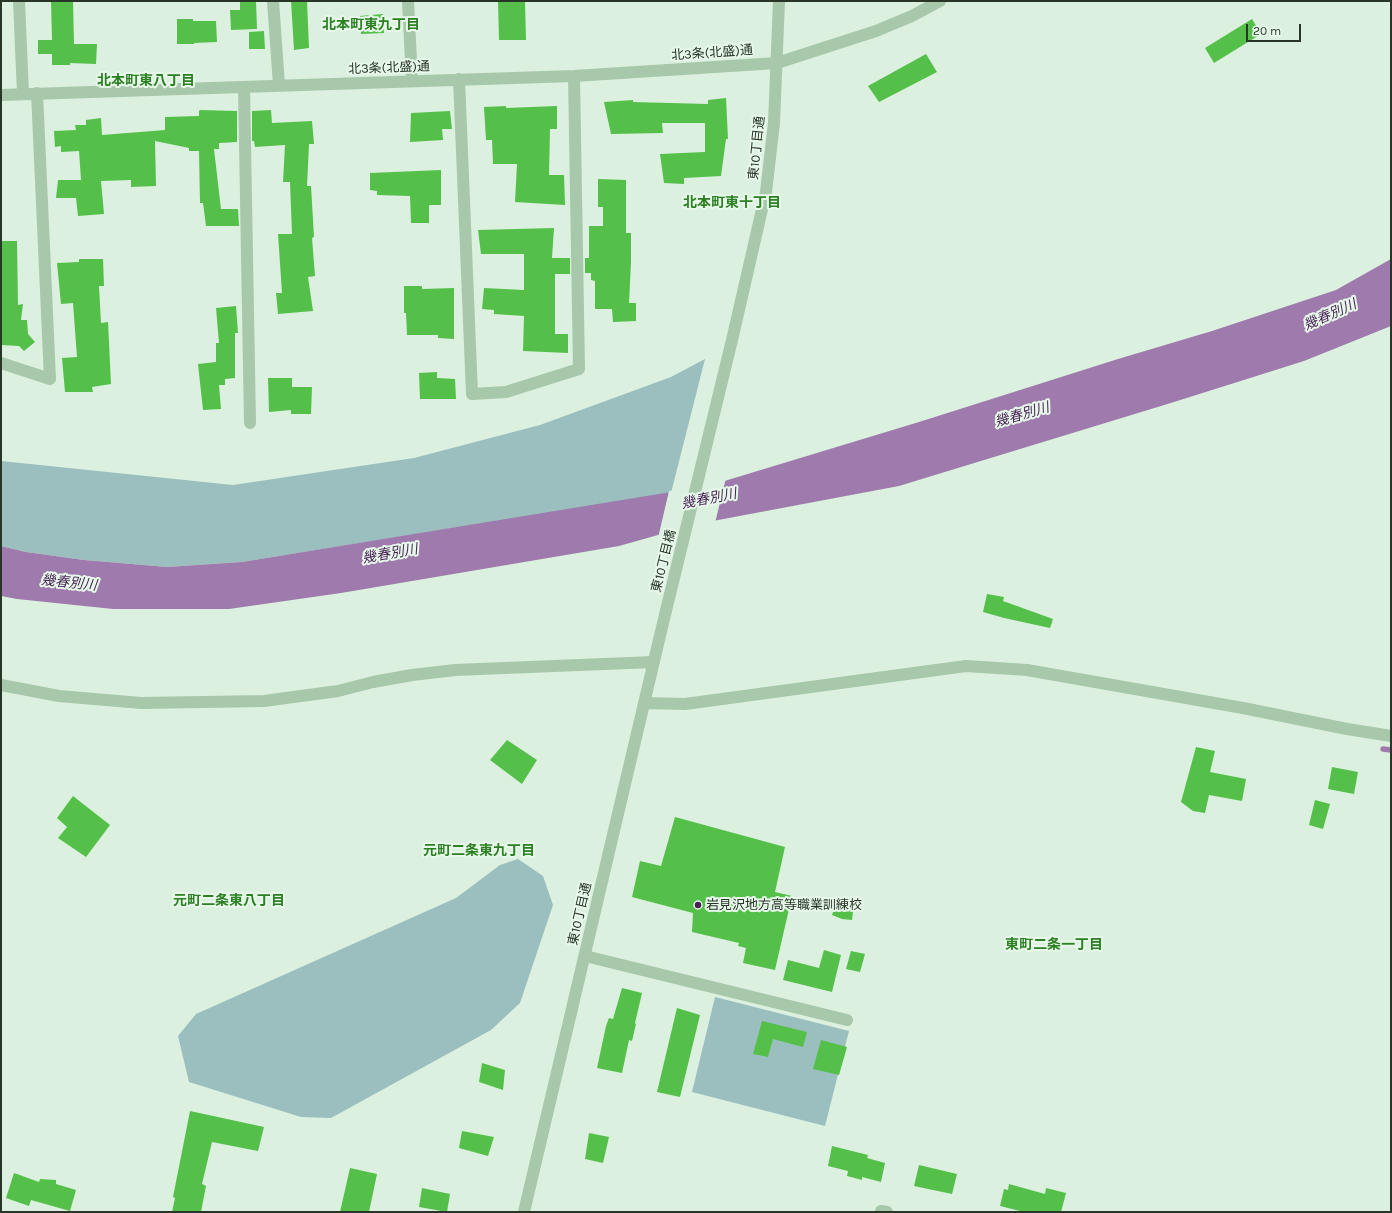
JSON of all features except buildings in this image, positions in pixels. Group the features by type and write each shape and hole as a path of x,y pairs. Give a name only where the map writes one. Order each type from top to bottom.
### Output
{"street":[{"path":"19,1 23,94"},
{"path":"273,1 278,85"},
{"path":"408,1 412,81"},
{"name":"東10丁目通","path":"720,388 766,192 774,123 778,1"},
{"name":"北3条(北盛)通","path":"1,95 574,76 777,63 876,31 912,16 940,1"},
{"path":"459,79 472,394 506,392 579,369 574,76"},
{"path":"244,87 250,423"},
{"path":"1,363 50,379 37,93"},
{"name":"東10丁目橋","path":"663,623 720,388"},
{"name":"東10丁目通","path":"524,1212 663,623"},
{"path":"1,685 59,696 141,702 264,701 338,691 373,682 412,675 454,670 654,662"},
{"path":"645,703 685,704 966,666 1027,670 1391,736"},
{"path":"585,956 847,1020"},
{"path":"881,1212 887,1212"}],"shaded area":[{"path":"705,359 671,493 242,562 167,567 84,560 26,552 1,546 1,461 233,485 414,458 540,425 671,377"},
{"path":"518,859 543,876 553,905 520,1003 491,1030 331,1118 301,1117 189,1082 178,1036 196,1014 456,898 500,865"},
{"path":"715,997 849,1031 825,1126 692,1092"}],"water":[{"name":"幾春別川","path":"1391,259 1391,326 1304,361 899,486 697,524 619,546 341,593 229,609 113,609 1,596 1,546 26,552 84,560 167,567 242,562 708,486 1212,331 1336,290"}],"pier":[{"path":"726,478 715,523 698,526 658,538 669,491 708,484"}],"waterway":[{"path":"1383,749 1391,750"}],"place":[{"name":"岩見沢地方高等職業訓練校","path":"698,905"}],"district":[{"name":"北本町東九丁目","path":"371,25"},
{"name":"北本町東八丁目","path":"146,81"},
{"name":"北本町東十丁目","path":"732,203"},
{"name":"元町二条東九丁目","path":"479,851"},
{"name":"元町二条東八丁目","path":"229,901"},
{"name":"東町二条一丁目","path":"1054,945"}]}
